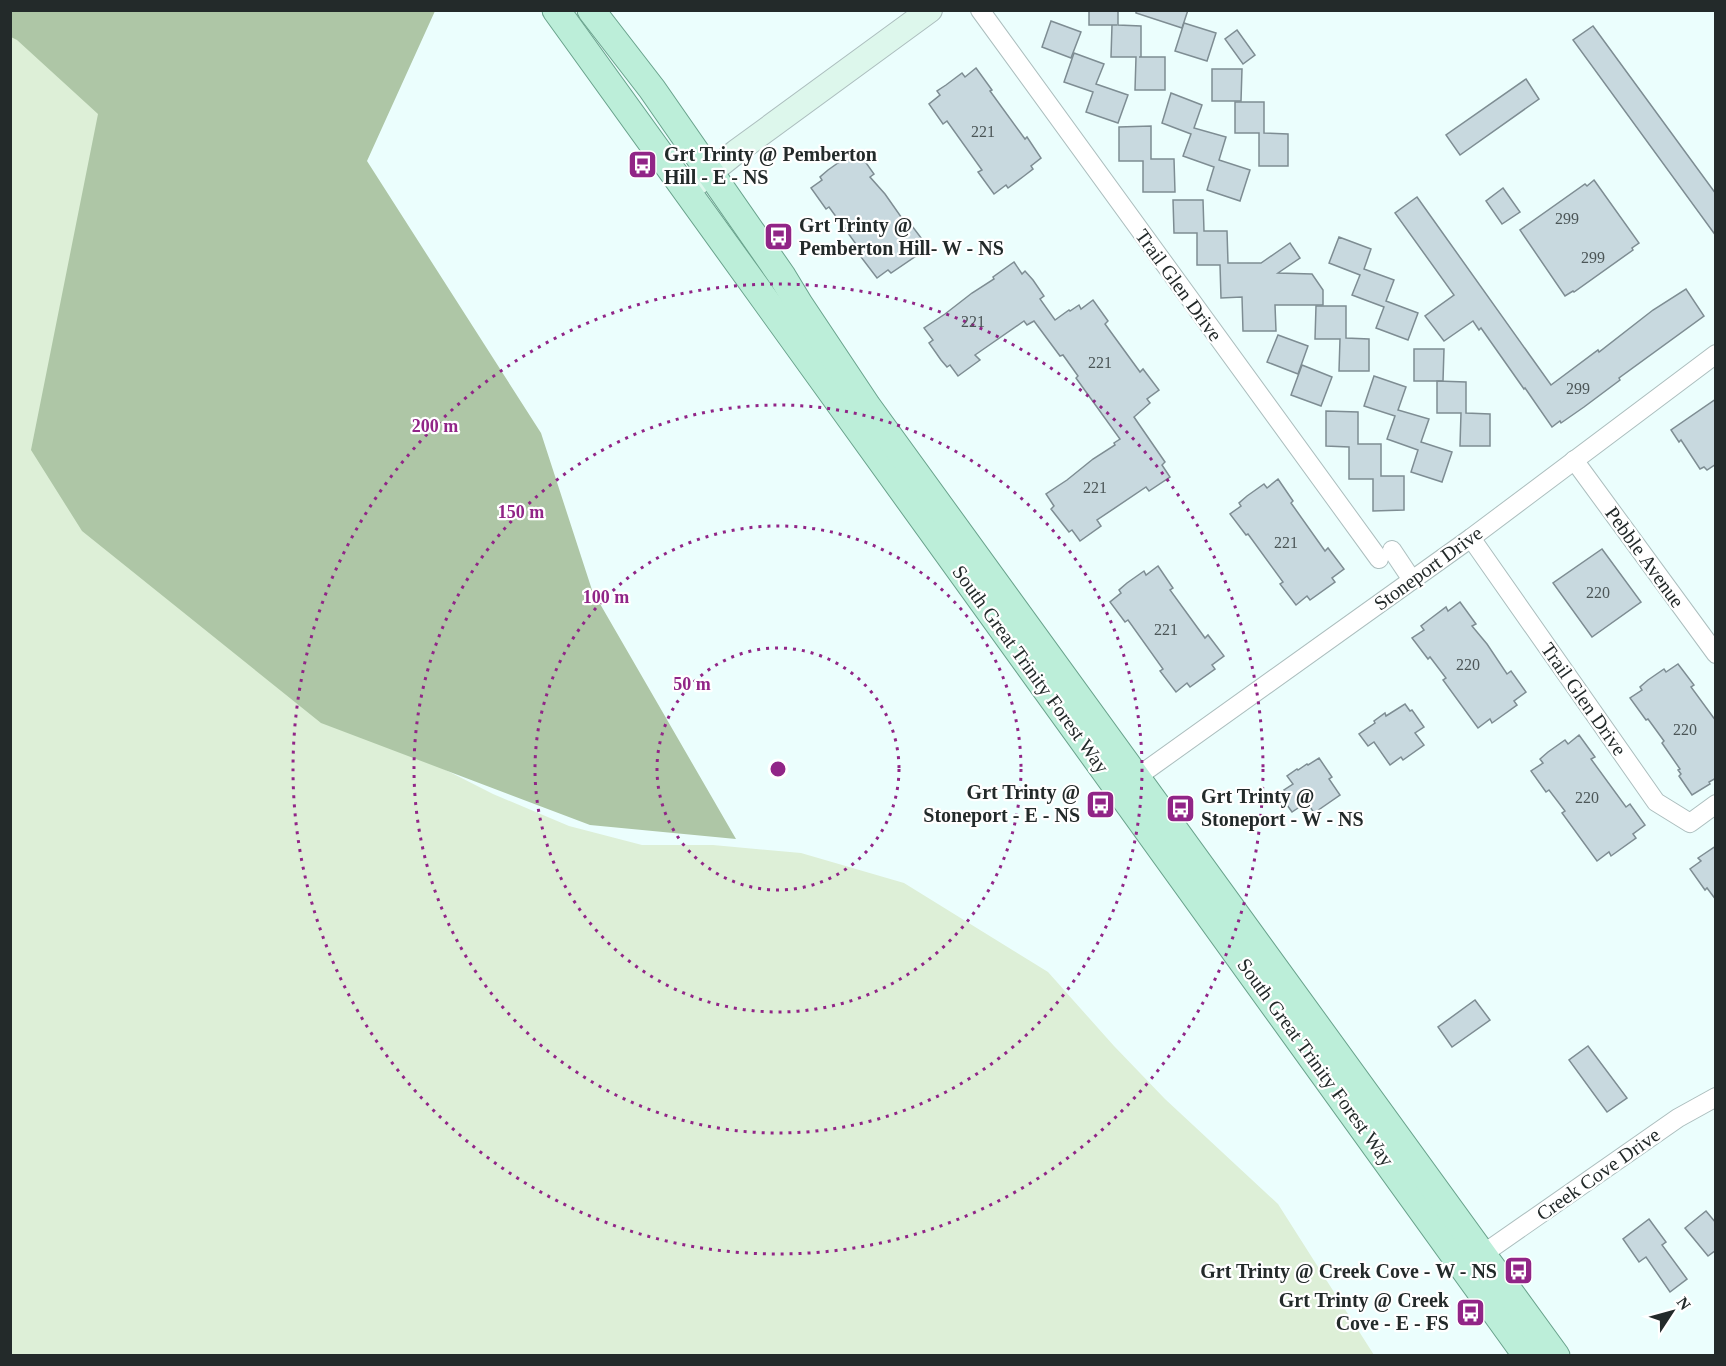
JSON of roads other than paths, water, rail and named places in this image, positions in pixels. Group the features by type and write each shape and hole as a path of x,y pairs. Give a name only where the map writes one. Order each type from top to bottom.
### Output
{"main road":[{"name":"South Great Trinity Forest Way","path":"556,10 1527,1356"},
{"name":"South Great Trinity Forest Way","path":"591,10 652,89 783,276 867,406 1556,1356"}],"street":[{"path":"686,192 930,10"},
{"name":"Trail Glen Drive","path":"980,10 1385,555 1412,580"},
{"name":"Stoneport Drive","path":"1137,777 1471,538 1716,354"},
{"name":"Pebble Avenue","path":"1574,460 1716,654"},
{"name":"Trail Glen Drive","path":"1471,538 1656,802 1690,823 1716,804"},
{"name":"Creek Cove Drive","path":"1483,1254 1678,1118 1716,1097"}],"place":[{"name":"Grt Trinty @ Pemberton Hill - E - NS","path":"643,165"},
{"name":"Grt Trinty @ Pemberton Hill- W - NS","path":"778,236"},
{"name":"Grt Trinty @ Stoneport - E - NS","path":"1101,804"},
{"name":"Grt Trinty @ Stoneport - W - NS","path":"1180,808"},
{"name":"Grt Trinty @ Creek Cove - W - NS","path":"1518,1271"},
{"name":"Grt Trinty @ Creek Cove - E - FS","path":"1470,1312"}]}
